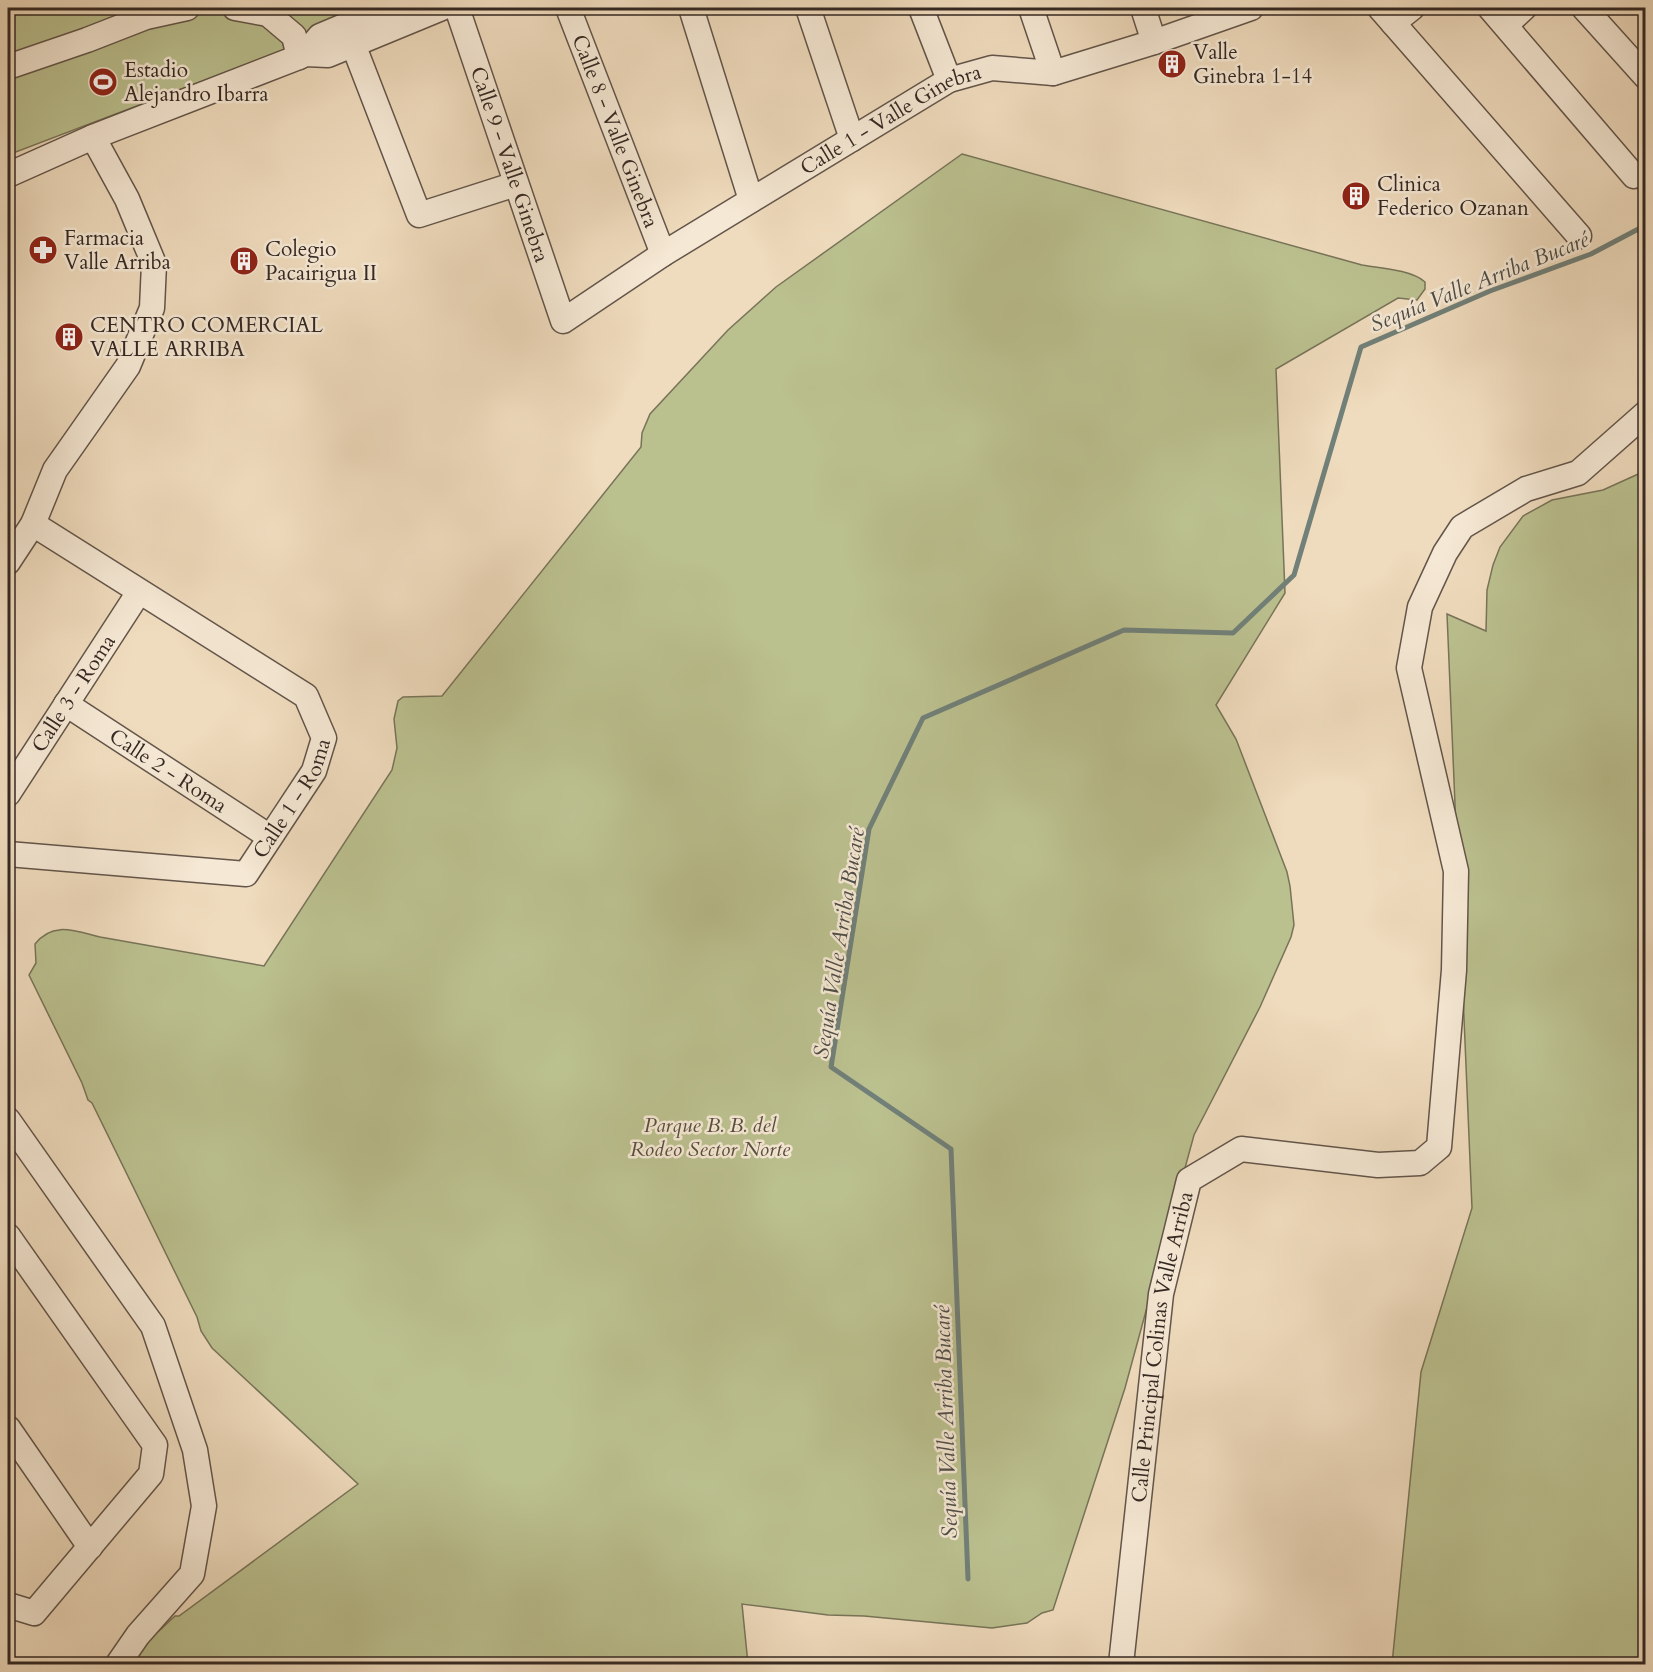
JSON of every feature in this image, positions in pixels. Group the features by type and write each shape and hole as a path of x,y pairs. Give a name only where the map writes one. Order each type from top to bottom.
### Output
{"street":[{"path":"8,67 146,17 187,8"},
{"path":"235,8 268,14 294,36 302,55"},
{"path":"302,55 320,36 387,8"},
{"path":"8,175 93,137 302,55 328,55 442,8"},
{"name":"Calle 9 - Valle Ginebra","path":"457,8 563,321"},
{"name":"Calle 8 - Valle Ginebra","path":"567,8 663,254"},
{"path":"691,8 751,200"},
{"path":"808,8 852,139"},
{"path":"921,8 949,80"},
{"path":"1031,8 1053,73"},
{"path":"1143,8 1154,42"},
{"name":"Calle 1 - Valle Ginebra","path":"563,321 663,254 949,80 992,68 1053,73 1154,42 1251,8"},
{"path":"1412,8 1386,15 1580,236"},
{"path":"1524,8 1498,16 1634,176"},
{"path":"1584,8 1646,77"},
{"path":"353,44 419,215 516,184"},
{"path":"8,562 33,525 55,470 128,366 152,308 154,264 127,199 93,137"},
{"name":"Calle Principal Colinas Valle Arriba","path":"1121,1665 1161,1294 1189,1180 1241,1149 1378,1165 1420,1163 1439,1147 1454,970 1456,871 1409,668 1420,607 1445,553 1462,527 1526,489 1578,473 1646,413"},
{"name":"Calle 1 - Roma","path":"8,854 246,874 314,771 324,738 306,696 33,525"},
{"name":"Calle 3 - Roma","path":"8,794 139,592"},
{"name":"Calle 2 - Roma","path":"66,704 270,837"},
{"path":"8,1120 153,1326 195,1450 204,1506 192,1574 138,1635 118,1665"},
{"path":"8,1236 155,1445 152,1474 34,1613 8,1605"},
{"path":"8,1428 90,1547"}],"green space":[{"name":"Estadio Alejandro Ibarra","path":"8,8 386,8 268,56 8,155"},
{"name":"Parque B. B. del Rodeo Sector Norte","path":"962,154 1362,265 1404,272 1425,282 1425,289 1417,300 1398,298 1276,369 1285,593 1216,705 1236,739 1287,872 1294,925 1291,937 1260,1007 1194,1135 1125,1388 1053,1610 1042,1613 1027,1623 992,1628 864,1616 828,1615 742,1604 748,1664 114,1664 159,1631 175,1616 179,1616 358,1484 212,1348 201,1331 197,1317 92,1103 88,1100 82,1083 29,975 36,963 35,944 49,932 65,930 264,966 392,770 397,748 394,719 398,701 403,697 442,696 641,447 642,433 650,414 728,330 776,287"},
{"path":"1645,471 1645,1664 1392,1664 1421,1372 1472,1208 1447,614 1486,631 1487,590 1493,565 1500,547 1523,516 1552,500 1603,490"}],"waterway":[{"name":"Sequía Valle Arriba Bucaré","path":"968,1579 951,1149 831,1067 869,829 923,718 1124,630 1233,633 1294,575 1361,347 1490,291 1591,254 1646,225"}],"place":[{"name":"Valle Ginebra 1-14","path":"1172,64"},
{"name":"Estadio Alejandro Ibarra","path":"103,82"},
{"name":"Clinica Federico Ozanan","path":"1356,196"},
{"name":"Farmacia Valle Arriba","path":"43,250"},
{"name":"Colegio Pacairigua II","path":"244,261"},
{"name":"CENTRO COMERCIAL VALLE ARRIBA","path":"69,337"}]}
